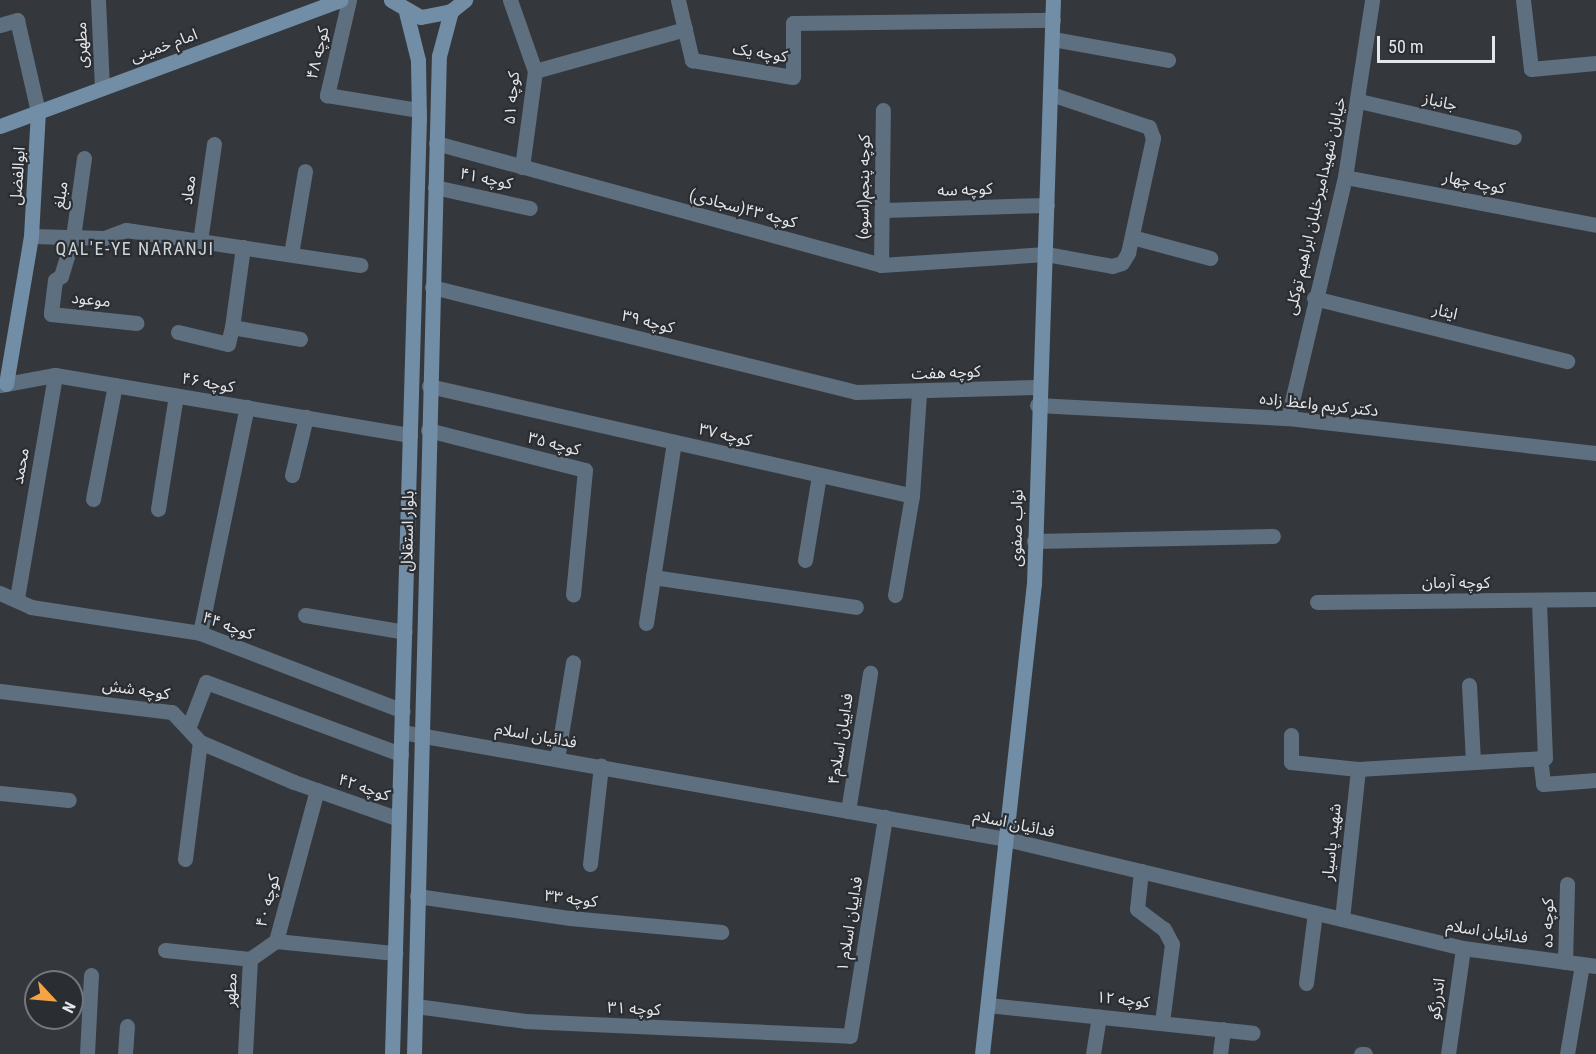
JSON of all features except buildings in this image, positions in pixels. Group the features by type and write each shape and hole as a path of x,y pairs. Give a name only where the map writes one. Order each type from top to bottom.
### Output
{"main road":[{"name":"امام خمینی","path":"0,126 340,0"},
{"path":"391,0 406,12 437,17 451,11 465,0"},
{"name":"نواب صفوی","path":"982,1054 1006,839 1034,541 1037,405 1046,254 1053,0"},
{"name":"بلوار استقلال","path":"414,1054 439,56 451,11"},
{"name":"بلوار استقلال","path":"392,1054 418,110 418,60 406,12"},
{"name":"ابوالفضل","path":"3,385 32,236 38,112"}],"street":[{"name":"مطهری","path":"98,0 102,88"},
{"name":"کوچه ۴۸","path":"349,0 327,95 418,110"},
{"name":"کوچه ۵۱","path":"510,0 535,71 522,167"},
{"path":"535,71 685,29 678,0"},
{"name":"خیابان شهیدامیرخلبان ابراهیم توکلی","path":"1288,418 1314,298 1345,177 1359,101 1372,0"},
{"path":"1523,0 1531,69 1596,63"},
{"path":"0,25 17,20 38,112"},
{"name":"کوچه یک","path":"685,29 692,60 793,77 793,23 1053,20"},
{"path":"1053,39 1168,60"},
{"path":"1051,94 1149,127 1153,138 1132,237 1210,258"},
{"name":"جانباز","path":"1359,101 1514,137"},
{"name":"کوچه پنجم(اسوه)","path":"881,265 884,210 883,110"},
{"name":"کوچه ۴۳(سجادی)","path":"436,143 881,265 1046,254 1112,266 1122,263 1132,237"},
{"name":"معاد","path":"200,241 213,144"},
{"name":"مبلغ","path":"73,237 84,158"},
{"path":"291,254 305,171"},
{"name":"کوچه چهار","path":"1345,177 1596,225"},
{"name":"کوچه ۴۱","path":"435,186 530,208"},
{"name":"کوچه سه","path":"884,210 1047,206"},
{"path":"32,236 104,238 126,230 360,265"},
{"name":"موعود","path":"73,237 61,276 55,280 51,314 137,323"},
{"path":"178,332 228,344 243,247"},
{"name":"کوچه ۳۹","path":"432,287 856,392"},
{"name":"ایثار","path":"1314,298 1567,361"},
{"path":"232,327 300,339"},
{"name":"کوچه ۴۶","path":"3,385 55,375 410,435"},
{"name":"محمد","path":"16,598 55,375"},
{"path":"93,499 115,385"},
{"name":"کوچه ۳۷","path":"429,386 912,496"},
{"name":"کوچه هفت","path":"856,392 919,393 1038,387"},
{"path":"895,595 912,496 919,393"},
{"path":"159,509 176,396"},
{"name":"دکتر کریم واعظ زاده","path":"1037,405 1288,418 1596,453"},
{"path":"200,633 247,407"},
{"path":"292,475 306,417"},
{"name":"کوچه ۳۵","path":"428,430 585,470 573,594"},
{"path":"646,623 674,442"},
{"path":"806,560 819,475"},
{"path":"1034,541 1273,536"},
{"path":"653,577 856,607"},
{"name":"کوچه ۴۴","path":"0,593 16,598 31,607 200,633 403,711"},
{"name":"کوچه آرمان","path":"1317,602 1596,599"},
{"path":"1291,735 1291,762 1359,769 1545,758 1539,600"},
{"path":"304,615 405,632"},
{"path":"557,759 573,662"},
{"name":"فداییان اسلام۴","path":"848,811 870,673"},
{"path":"189,726 206,682 401,754"},
{"path":"1469,685 1473,762"},
{"name":"کوچه شش","path":"0,691 172,712 189,726 200,742"},
{"name":"فدائیان اسلام","path":"402,732 1006,839 1463,948 1589,965"},
{"path":"185,859 200,742 317,790"},
{"path":"1540,758 1543,784 1596,780"},
{"path":"590,864 602,766"},
{"name":"شهید پاسیار","path":"1342,919 1359,769"},
{"name":"کوچه ۴۲","path":"317,790 399,819"},
{"name":"کوچه ۴۰","path":"317,790 276,941 395,953"},
{"path":"0,794 69,800"},
{"name":"فداییان اسلام ۱","path":"850,1036 885,817"},
{"path":"1141,871 1137,909 1164,929 1172,944 1162,1022"},
{"name":"کوچه ده","path":"1565,962 1567,884"},
{"name":"کوچه ۳۳","path":"417,896 570,918 721,932"},
{"path":"1306,983 1315,913"},
{"name":"مطهر","path":"245,1054 250,959 276,941"},
{"name":"اندرزگو","path":"1448,1054 1463,948"},
{"path":"165,950 250,959"},
{"path":"1567,1054 1589,965"},
{"path":"87,1054 91,975"},
{"name":"کوچه ۱۲","path":"988,1005 1253,1033"},
{"name":"کوچه ۳۱","path":"416,1006 525,1021 850,1036"},
{"path":"1093,1054 1099,1016"},
{"path":"125,1054 127,1026"},
{"path":"1220,1054 1223,1029"}],"district":[{"name":"QAL'E-YE NARANJI","path":"135,249"}]}
